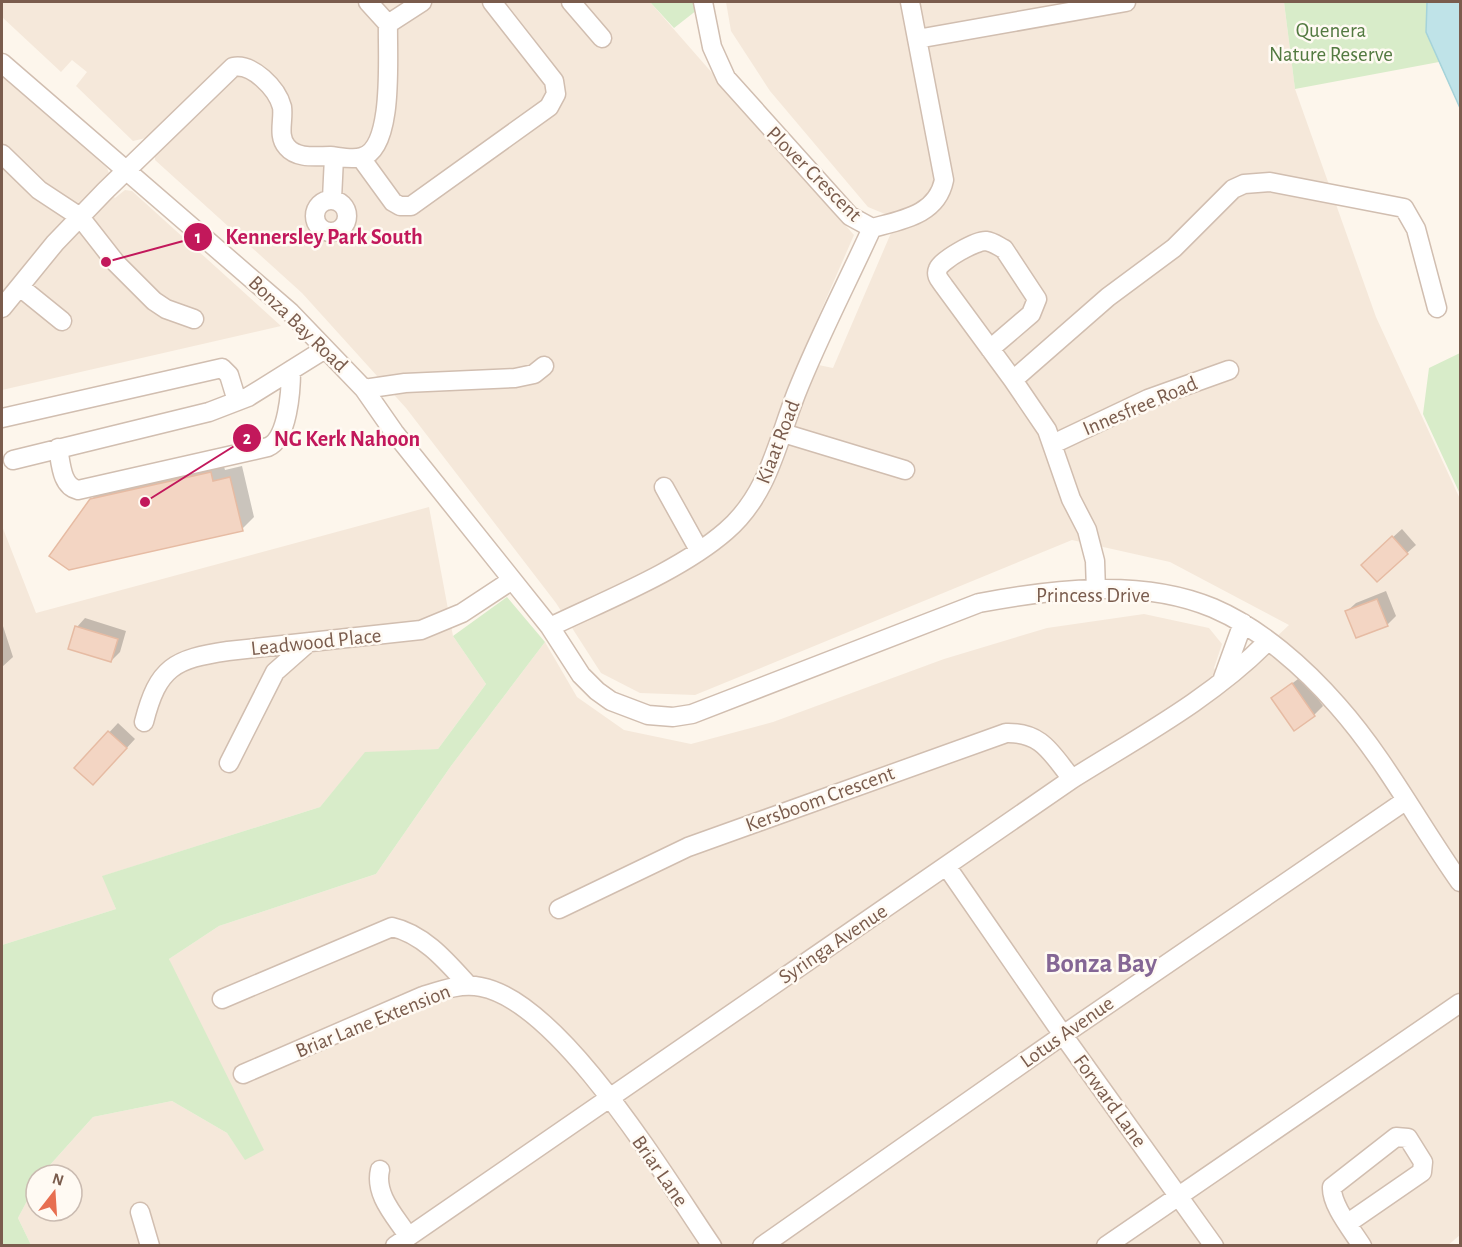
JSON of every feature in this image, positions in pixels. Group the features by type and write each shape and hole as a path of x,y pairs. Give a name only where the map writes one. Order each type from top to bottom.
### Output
{"street":[{"path":"2,308 80,217 226,71 240,65 252,69 278,98 282,108 282,137 291,151 301,155 362,158 376,147 383,131 388,24 368,2"},
{"path":"388,24 422,2"},
{"path":"362,158 393,202 400,206 411,206 549,107 556,94 554,81 492,2"},
{"path":"571,2 602,38"},
{"name":"Plover Crescent","path":"703,2 712,47 726,78 850,216 872,228 927,210 941,193 944,180 910,2"},
{"path":"917,39 1126,2"},
{"name":"Bonza Bay Road","path":"2,63 290,312 364,389 394,432 550,627"},
{"path":"2,154 39,190 80,217 116,264 154,301 166,309 194,319"},
{"path":"332,200 334,157"},
{"path":"1013,380 1108,297 1174,248 1225,196 1244,183 1270,183 1304,188 1404,208 1416,228 1437,308"},
{"name":"Kiaat Road","path":"550,627 646,581 699,550 726,532 752,502 769,472 796,395 872,228"},
{"path":"990,349 1031,314 1037,299 1031,286 1004,249 995,244 980,241 942,262 937,272 938,278 1047,430 1071,499 1091,542 1096,591"},
{"path":"20,287 62,321"},
{"path":"13,460 209,412 237,401 325,349"},
{"path":"364,389 405,383 515,378 534,374 544,366"},
{"path":"2,418 222,368 229,375 237,401"},
{"path":"58,448 64,480 70,488 78,490 268,447 280,436 290,393 291,370"},
{"name":"Innesfree Road","path":"1053,444 1148,399 1229,370"},
{"path":"783,433 905,470"},
{"path":"664,487 699,550"},
{"name":"Leadwood Place","path":"144,722 150,695 163,676 179,663 198,656 311,641 421,630 462,613 512,580"},
{"name":"Princess Drive","path":"550,627 581,675 597,692 625,707 648,715 673,717 719,706 979,603 1027,594 1096,591 1133,591 1178,597 1212,608 1243,623 1268,642 1339,707 1461,882"},
{"path":"1223,678 1243,623"},
{"path":"229,763 275,672 311,641"},
{"name":"Syringa Avenue","path":"402,1241 609,1096 947,867 1072,779 1186,708 1223,678 1235,674 1268,642"},
{"name":"Kersboom Crescent","path":"559,909 688,847 1006,733 1023,733 1038,739 1072,779"},
{"name":"Lotus Avenue","path":"762,1245 1405,801"},
{"name":"Forward Lane","path":"947,867 1063,1035 1214,1245"},
{"path":"222,999 392,927 420,940 450,965 468,986"},
{"name":"Briar Lane Extension","path":"243,1074 423,996 450,987 468,986 482,987 504,996 543,1023 576,1055 609,1096"},
{"path":"1106,1245 1461,1003"},
{"name":"Briar Lane","path":"609,1096 712,1245"},
{"path":"1348,1223 1422,1172 1423,1162 1408,1138 1396,1137 1336,1181 1332,1194 1348,1223 1362,1245"},
{"path":"380,1170 378,1179 384,1199 402,1241"},
{"path":"140,1212 150,1245"}],"shaded area":[{"path":"2,2 650,2 854,235 799,361 833,368 900,212 885,214 868,207 770,91 731,31 726,2 1284,2 1295,89 1376,317 1460,499 1460,1235 1447,1246 31,1245 18,1218 24,1207 24,1223 84,1223 84,1163 52,1163 93,1117 172,1101 227,1133 245,1159 169,959 219,926 376,874 451,766 545,642 577,697 624,730 691,744 773,722 944,659 1047,628 1144,614 1209,628 1222,644 1214,668 1227,684 1289,625 1170,562 1072,540 695,695 640,693 601,673 556,603 406,408 302,293 155,160 161,124 146,138 133,141 76,86 87,72 72,60 61,72 2,17"},
{"path":"2,74 107,168 110,176 103,186 115,198 125,190 132,191 281,326 2,390"},
{"path":"429,507 453,636 486,684 438,749 365,753 320,807 103,876 116,909 2,945 2,526 36,613"}],"green space":[{"path":"650,2 696,2 697,10 674,28"},
{"name":"Quenera Nature Reserve","path":"1284,2 1460,2 1460,108 1439,62 1295,89"},
{"path":"1460,353 1460,494 1423,414 1429,368"},
{"path":"507,597 545,642 451,766 376,874 219,926 169,959 264,1150 245,1160 227,1133 172,1101 93,1117 52,1163 24,1163 24,1207 18,1218 31,1245 2,1245 2,945 116,909 102,876 320,807 365,752 438,749 486,684 453,636"}],"water":[{"path":"1427,2 1460,2 1460,108 1426,32"}],"building":[{"path":"211,472 213,481 230,477 243,531 69,570 49,556 90,499"},
{"path":"1392,536 1408,554 1377,582 1361,565"},
{"path":"1377,599 1388,626 1356,638 1345,611"},
{"path":"75,626 118,639 111,662 68,649"},
{"path":"1292,683 1315,716 1294,731 1271,698"},
{"path":"108,731 127,748 93,785 74,768"}],"place":[{"name":"Kennersley Park South","path":"106,262"},
{"name":"NG Kerk Nahoon","path":"145,502"}],"district":[{"name":"Bonza Bay","path":"1101,963"}]}
